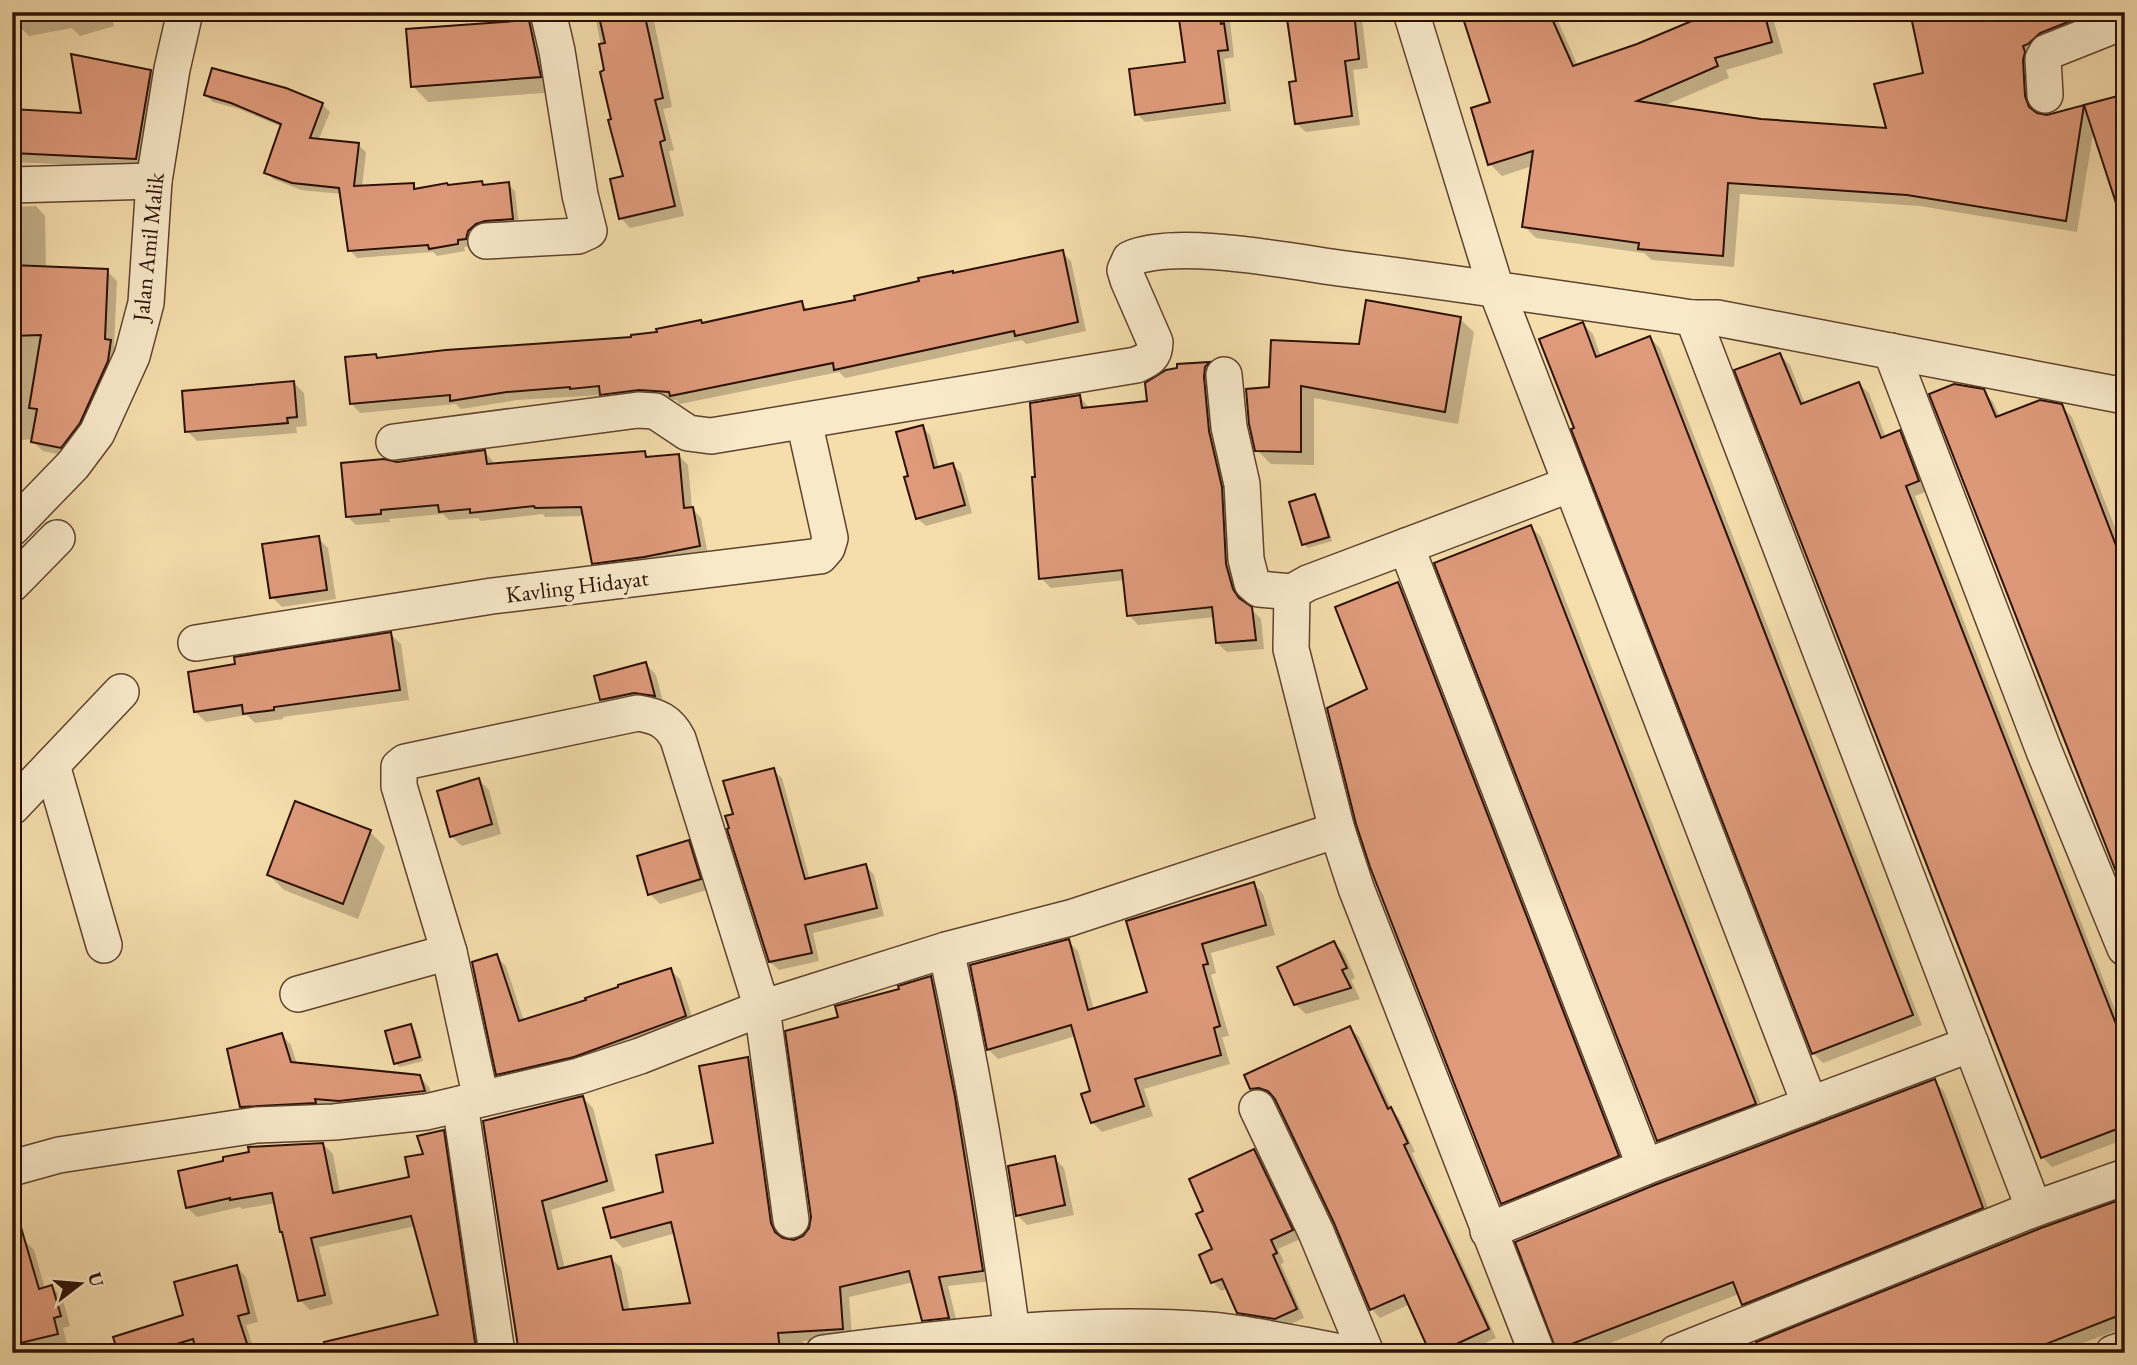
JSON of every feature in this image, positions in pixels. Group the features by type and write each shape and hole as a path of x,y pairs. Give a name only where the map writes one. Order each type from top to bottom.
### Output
{"street":[{"name":"Jalan Amil Malik","path":"12,527 73,465 97,433 132,356 146,303 153,181 172,69 185,12"},
{"path":"486,241 578,236 589,231 580,195 557,51 548,12"},
{"path":"1411,12 1496,289 1810,1105"},
{"path":"2045,95 2043,59 2047,51 2125,21"},
{"path":"12,185 153,181"},
{"path":"394,442 638,411 654,411 688,433 711,436 1136,365 1150,359 1155,351 1155,342 1125,270 1130,259 1141,254 1193,250 1496,289 1693,318 1717,318 1891,351 2121,404"},
{"path":"1693,318 2034,1209"},
{"path":"1891,351 2039,738 2125,948"},
{"path":"1224,374 1229,427 1242,484 1246,559 1252,583 1259,589 1292,592 1571,484"},
{"name":"Kavling Hidayat","path":"196,643 492,596 820,556 827,548 830,538 804,421"},
{"path":"12,584 57,538"},
{"path":"1406,546 1645,1167"},
{"path":"1292,592 1291,649 1337,830 1356,888 1536,1353"},
{"path":"12,807 121,692"},
{"path":"497,1353 471,1102 449,952 398,786 399,767 405,762 638,713 665,721 678,738 762,1008 792,1220"},
{"path":"52,765 104,945"},
{"path":"12,1168 60,1155 122,1144 256,1125 334,1122 426,1112 579,1076 640,1056 762,1008 946,950 1070,918 1337,830"},
{"path":"946,950 971,1063 997,1220 1012,1333"},
{"path":"298,994 449,952"},
{"path":"1488,1231 1645,1167 1970,1044"},
{"path":"1257,1108 1316,1232 1366,1353"},
{"path":"1676,1353 2034,1209 2125,1177"},
{"path":"823,1353 950,1337 1126,1326 1212,1331 1346,1353"},
{"path":"2113,1353 2125,1349"}],"building":[{"path":"598,12 644,12 663,98 655,100 665,140 660,142 675,206 619,219 610,179 623,176 608,120 611,119 600,72 604,70 599,44 605,43"},
{"path":"1178,12 1219,12 1221,24 1224,23 1228,50 1218,51 1225,103 1135,115 1129,69 1185,62"},
{"path":"1286,12 1354,12 1359,59 1345,61 1352,116 1295,124 1289,82 1296,81"},
{"path":"1461,12 1549,12 1573,66 1637,44 1713,12 1764,12 1772,42 1715,58 1718,66 1637,101 1761,119 1886,128 1874,84 1923,73 1910,12 2093,12 2040,33 2023,46 2025,96 2029,107 2037,113 2047,115 2084,105 2066,221 1907,195 1728,183 1723,256 1638,249 1639,243 1522,227 1533,151 1488,165 1471,108 1490,102"},
{"path":"529,20 541,77 411,87 406,29"},
{"path":"71,54 151,70 136,159 12,153 12,109 81,113"},
{"path":"212,68 286,88 323,103 310,138 359,143 354,186 414,183 414,189 447,183 482,181 483,185 509,182 513,219 476,224 468,231 466,239 458,240 458,244 429,249 428,245 348,251 339,188 292,183 264,173 281,124 204,95"},
{"path":"2125,94 2125,211 2119,212 2084,105"},
{"path":"1063,250 1078,322 1043,330 1015,336 1014,331 834,370 833,363 670,396 669,392 639,390 600,395 599,386 507,392 450,401 450,395 350,404 345,357 376,354 377,358 446,350 631,337 657,332 656,329 701,320 702,323 802,301 804,310 855,300 854,296 919,281 918,278"},
{"path":"12,265 108,269 105,339 111,340 108,361 80,423 61,448 31,442 37,409 29,408 41,335 12,336"},
{"path":"1366,300 1461,317 1445,412 1301,386 1301,452 1255,451 1246,389 1269,387 1271,340 1359,344"},
{"path":"1583,322 1596,357 1650,336 1913,1015 1812,1054 1571,429 1574,428 1539,339"},
{"path":"1780,353 1801,404 1859,382 1881,438 1900,430 1919,481 1906,486 2125,1047 2125,1126 2041,1158 1734,370"},
{"path":"1210,362 1205,367 1204,377 1209,431 1222,487 1226,564 1233,589 1239,598 1252,607 1256,640 1216,643 1212,607 1127,616 1122,570 1039,579 1030,403 1080,395 1082,408 1147,401 1145,383 1166,370 1177,368 1177,364"},
{"path":"294,381 297,417 287,418 288,423 185,432 182,391"},
{"path":"1954,384 1984,389 1996,417 2040,400 2062,404 2125,569 2125,887 2122,887 1929,394"},
{"path":"923,425 934,468 953,463 965,505 916,519 904,477 908,476 896,432"},
{"path":"485,450 487,464 645,451 646,457 679,454 684,508 693,507 700,546 592,564 581,507 534,506 470,513 470,509 439,512 438,505 381,510 381,514 346,517 341,463 384,459 397,462"},
{"path":"1315,494 1329,537 1302,545 1289,502"},
{"path":"1531,525 1756,1104 1657,1141 1434,563"},
{"path":"319,536 327,590 270,598 262,544"},
{"path":"1398,582 1619,1156 1501,1204 1370,867 1356,824 1327,708 1367,689 1335,607"},
{"path":"391,632 400,690 274,707 274,710 243,714 242,705 194,712 188,672 235,664 234,657"},
{"path":"646,662 655,696 634,693 600,700 594,676"},
{"path":"774,768 805,879 866,864 877,908 805,925 812,953 769,962 727,829 729,828 725,816 733,814 723,781"},
{"path":"479,778 492,824 450,837 437,791"},
{"path":"295,801 371,830 343,904 267,875"},
{"path":"689,840 701,879 648,895 637,856"},
{"path":"1254,882 1266,925 1202,944 1208,964 1203,965 1220,1026 1214,1028 1221,1055 1135,1079 1144,1106 1091,1123 1081,1094 1090,1091 1071,1025 987,1050 970,965 1069,939 1088,1010 1147,992 1126,921"},
{"path":"1334,941 1347,968 1342,970 1351,988 1294,1005 1277,967"},
{"path":"497,954 519,1021 586,1000 585,998 618,985 671,968 686,1016 574,1057 496,1075 472,962"},
{"path":"931,976 955,1097 983,1271 939,1277 949,1318 922,1321 909,1271 840,1287 843,1329 778,1333 780,1350 763,1353 519,1353 483,1121 583,1096 607,1181 542,1201 558,1269 611,1256 623,1310 690,1303 671,1222 611,1238 603,1208 663,1192 656,1155 713,1143 699,1066 748,1057 771,1223 775,1232 783,1238 794,1240 803,1236 809,1228 811,1217 785,1031 838,1017 835,1006 899,989 898,986"},
{"path":"411,1024 420,1057 394,1064 385,1031"},
{"path":"1350,1026 1388,1109 1391,1107 1408,1143 1404,1145 1489,1329 1437,1353 1430,1353 1404,1295 1370,1310 1334,1223 1275,1099 1268,1091 1250,1089 1244,1075"},
{"path":"282,1033 291,1062 420,1075 425,1091 339,1101 315,1099 316,1103 240,1107 227,1049"},
{"path":"1935,1079 1983,1208 1742,1305 1733,1282 1556,1350 1515,1242 1652,1186"},
{"path":"444,1130 476,1349 464,1353 325,1353 324,1342 438,1315 411,1216 311,1238 325,1295 298,1301 272,1193 230,1198 186,1208 178,1171 223,1161 223,1157 249,1152 248,1147 323,1143 333,1193 409,1177 405,1157 423,1154 417,1136"},
{"path":"1254,1149 1293,1230 1271,1240 1277,1253 1273,1255 1297,1309 1275,1319 1237,1313 1222,1279 1211,1283 1199,1255 1212,1249 1196,1214 1203,1211 1189,1179"},
{"path":"1055,1156 1065,1205 1016,1216 1008,1166"},
{"path":"2125,1198 2125,1313 2023,1353 1760,1353 1756,1342 2041,1228"},
{"path":"20,1224 39,1289 52,1285 61,1316 54,1318 58,1334 12,1345 12,1225"},
{"path":"237,1265 249,1313 238,1316 250,1353 197,1353 193,1339 147,1353 118,1353 113,1337 183,1315 174,1282"}]}
